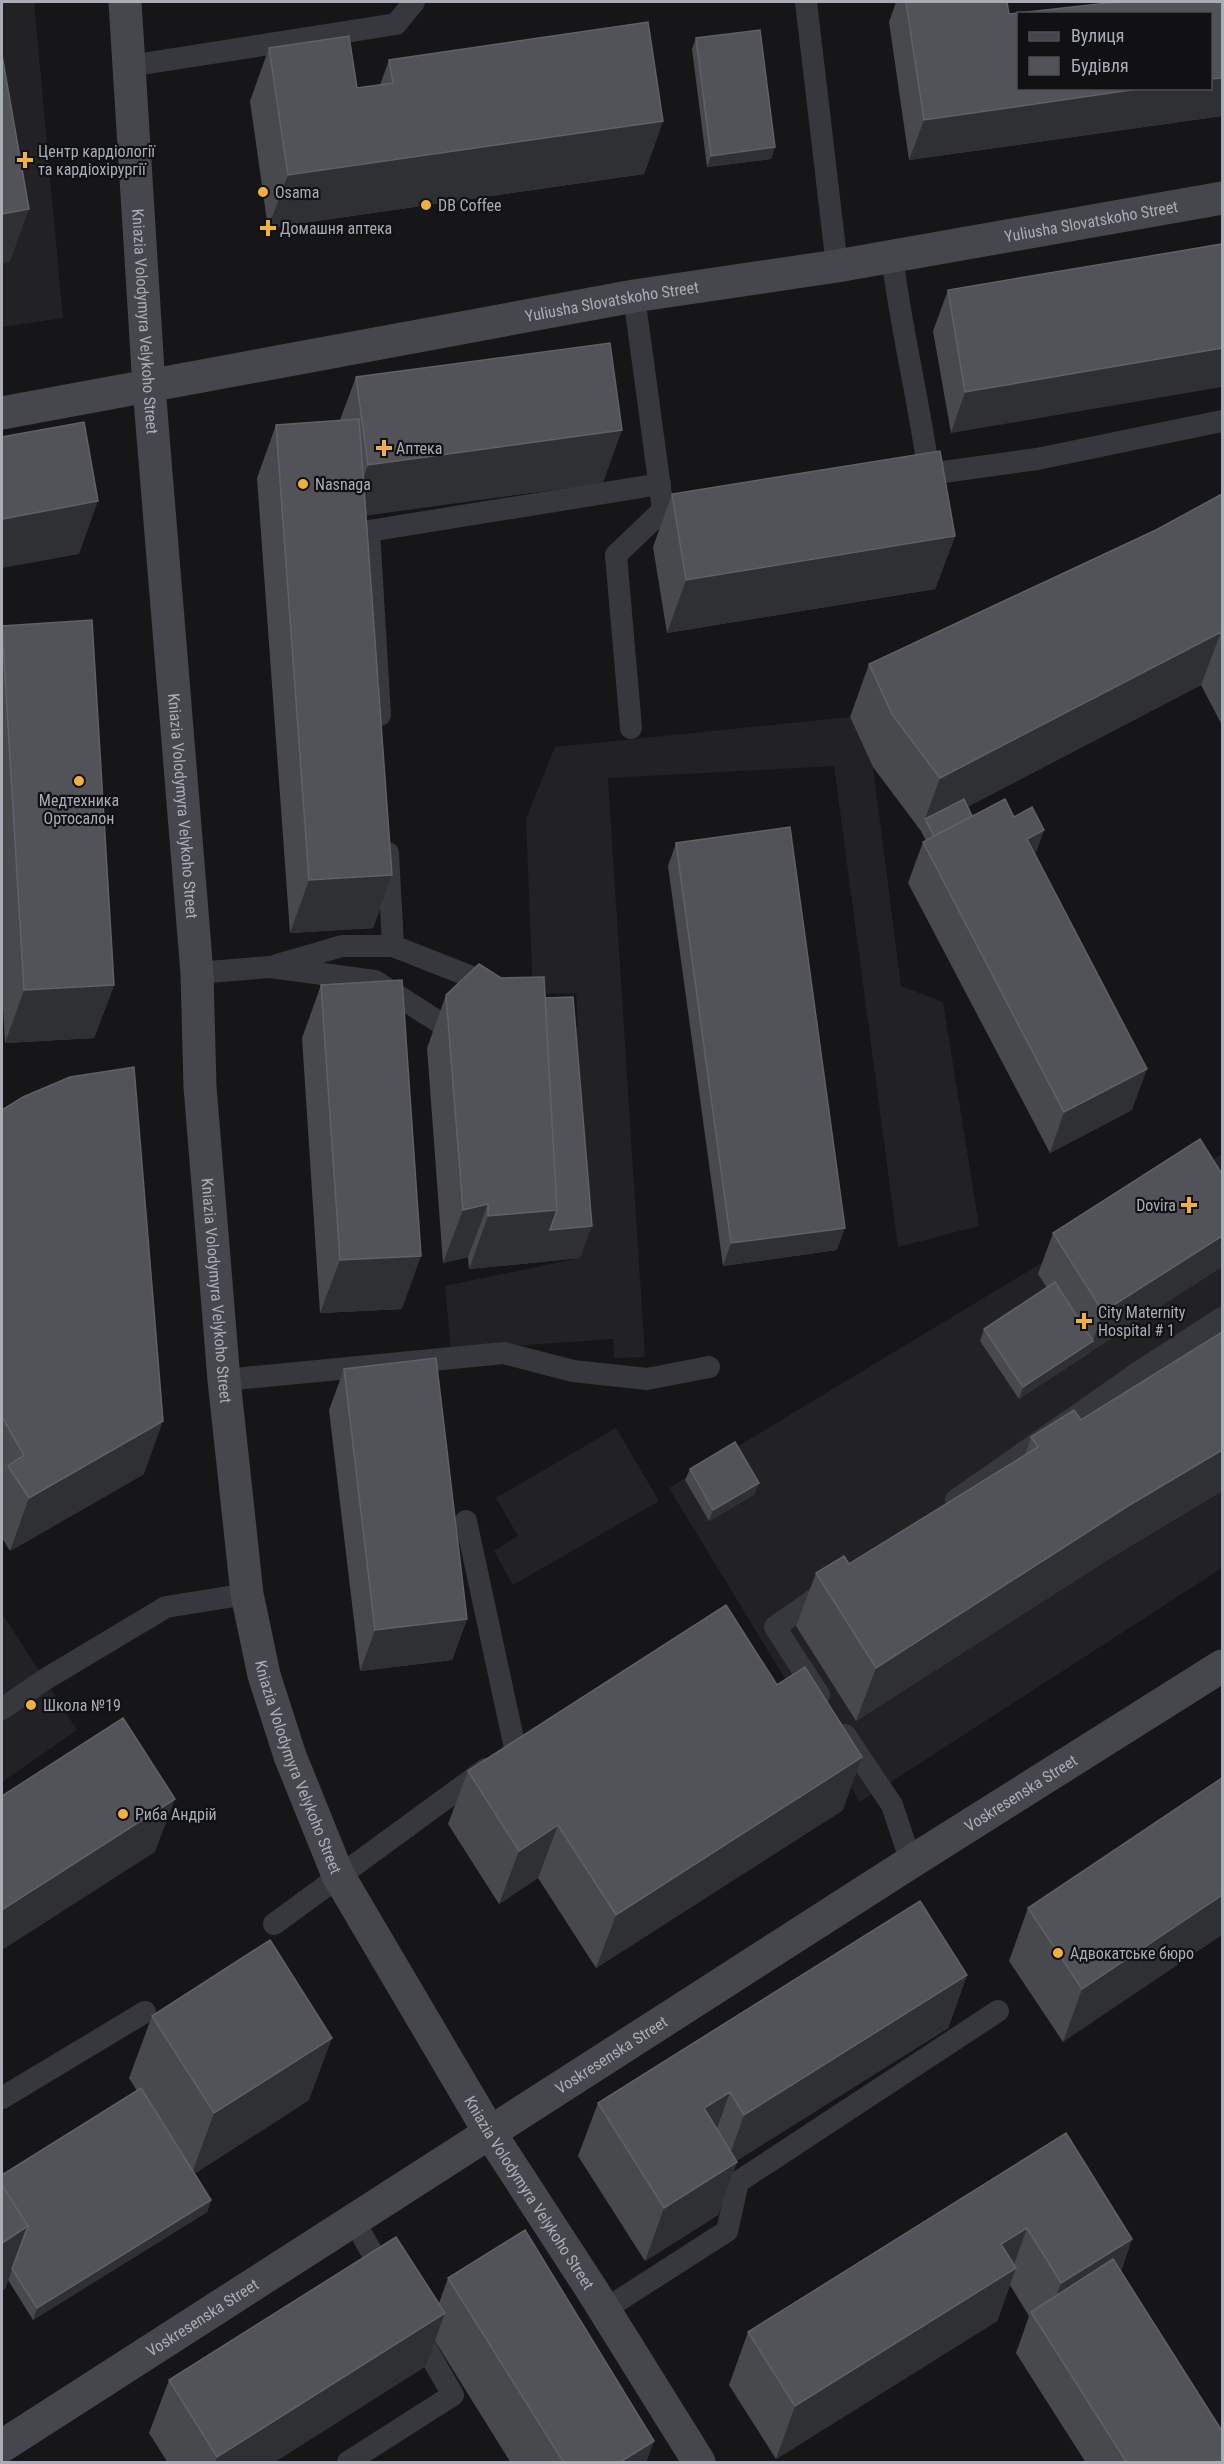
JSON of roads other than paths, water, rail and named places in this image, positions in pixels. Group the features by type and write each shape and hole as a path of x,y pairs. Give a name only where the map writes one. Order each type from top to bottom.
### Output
{"main road":[{"name":"Kniazia Volodymyra Velykoho Street","path":"125,2 149,387 197,973 200,1087 224,1380 247,1594 264,1675 286,1746 338,1875 490,2133 699,2463"},
{"name":"Yuliusha Slovatskoho Street","path":"2,413 634,296 837,266 1222,198"},
{"name":"Voskresenska Street","path":"2,2446 911,1862 1222,1666"}],"lane":[{"path":"129,66 396,24 414,2"},
{"path":"806,2 837,266"},
{"path":"892,256 898,308 923,429 929,474 1036,459 1222,421"},
{"path":"634,296 663,510"},
{"path":"381,733 369,531 660,484"},
{"path":"631,728 616,555 663,510 687,506"},
{"path":"386,828 393,946"},
{"path":"197,973 270,967 342,946 393,946 487,982"},
{"path":"270,967 375,981 448,1028"},
{"path":"938,1513 1139,1372 1222,1318"},
{"path":"224,1380 504,1353 573,1371 647,1379 709,1367"},
{"path":"466,1521 514,1748"},
{"path":"842,1580 775,1627 892,1805 911,1862"},
{"path":"2,1709 44,1680 166,1607 247,1594"},
{"path":"274,1924 338,1875 534,1735"},
{"path":"604,2310 727,2231 738,2182 998,2011"},
{"path":"2,2098 145,2012"},
{"path":"354,2221 396,2295"},
{"path":"348,2463 453,2395 408,2315"}],"place":[{"name":"Центр кардіології та кардіохірургії","path":"25,160"},
{"name":"Osama","path":"263,192"},
{"name":"DB Coffee","path":"426,205"},
{"name":"Домашня аптека","path":"268,228"},
{"name":"Аптека","path":"384,448"},
{"name":"Nasnaga","path":"303,484"},
{"name":"Медтехника Ортосалон","path":"79,781"},
{"name":"Dovira","path":"1189,1205"},
{"name":"City Maternity Hospital # 1","path":"1084,1321"},
{"name":"Школа №19","path":"31,1705"},
{"name":"Риба Андрій","path":"123,1814"},
{"name":"Адвокатське бюро","path":"1058,1953"}]}
